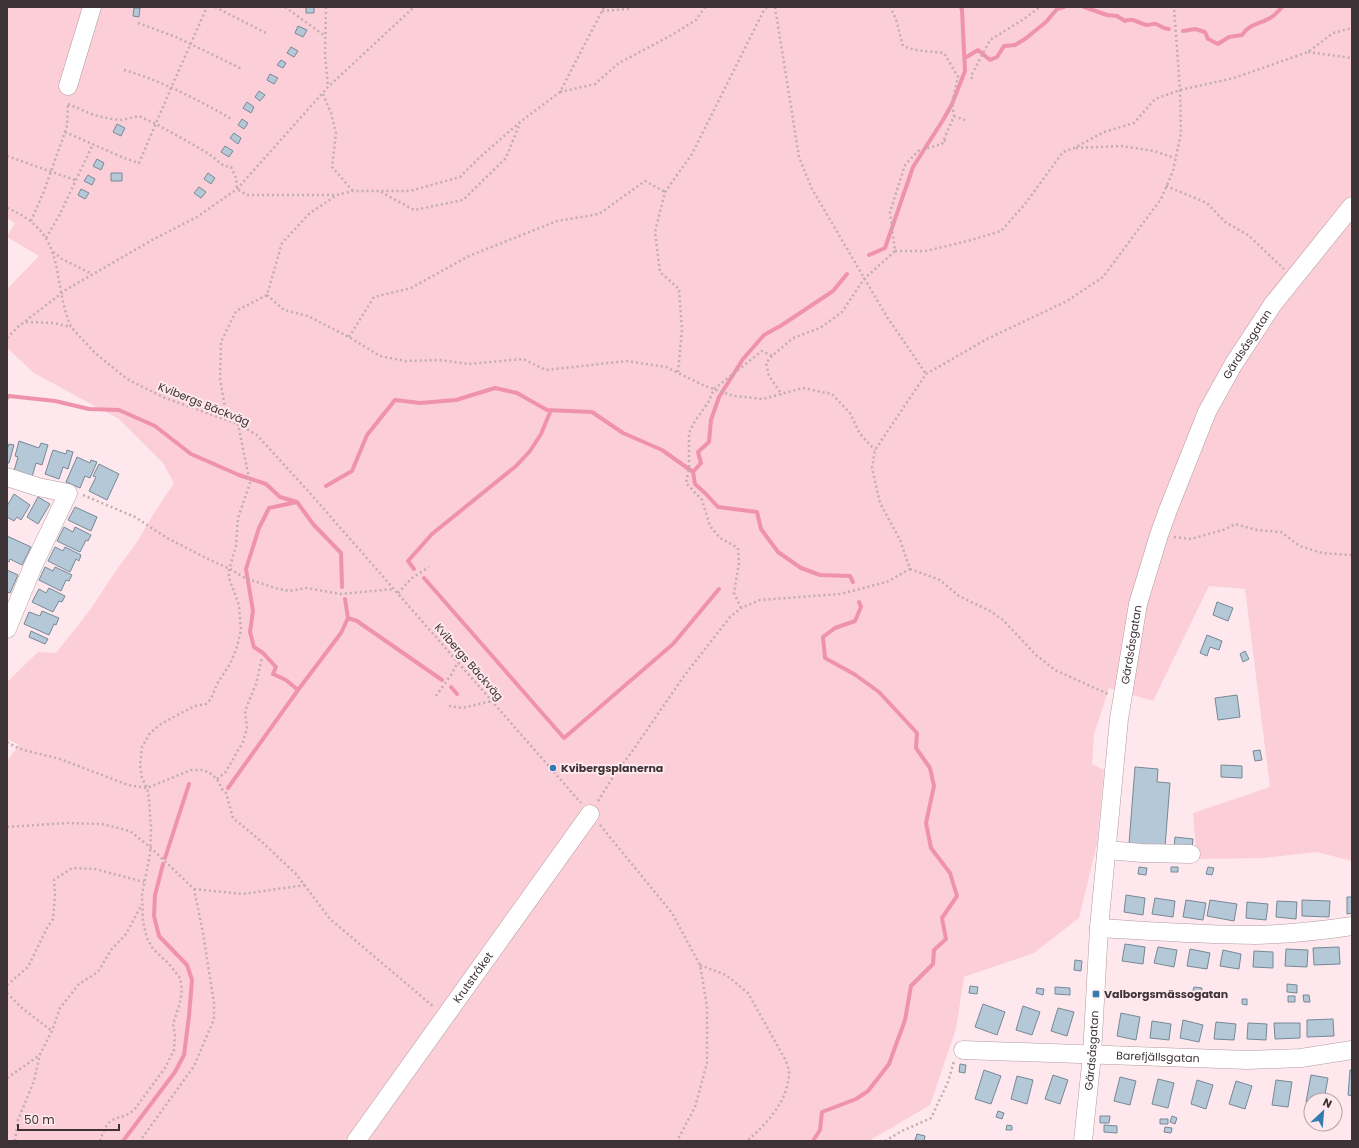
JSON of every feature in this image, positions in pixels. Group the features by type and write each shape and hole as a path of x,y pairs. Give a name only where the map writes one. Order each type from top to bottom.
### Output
{"street":[{"path":"68,95 92,7"},
{"name":"Gärdsåsgatan","path":"1083,1141 1092,1055 1099,928 1115,761 1122,698 1138,604 1158,535 1207,412 1233,365 1273,304 1352,206"},
{"path":"7,477 38,487 68,493 33,566 7,629"},
{"name":"Krutstråket","path":"356,1141 590,814"},
{"path":"1107,850 1142,853 1191,854"},
{"path":"1099,928 1179,933 1255,935 1352,926"},
{"name":"Barefjällsgatan","path":"963,1050 1248,1060 1301,1058 1352,1050"}],"path":[{"path":"65,132 139,163 207,7"},
{"path":"215,7 266,33"},
{"path":"285,7 325,36"},
{"path":"326,7 325,55 328,87"},
{"path":"7,338 61,294 92,274 197,217 237,189 328,87 414,7"},
{"path":"560,92 604,7"},
{"path":"602,11 628,9 632,7"},
{"path":"100,1141 110,1122 127,1115 134,1110 165,1068 174,1050 176,1035 172,1024 180,1003 182,990 180,978 169,964 153,949 147,938 143,922 142,895 152,830 147,788 142,778 140,765 142,747 150,733 180,713 195,706 206,704 211,699 230,664 237,647 241,630 239,605 229,578 236,546 238,518 250,483 238,424 225,407 220,379 221,342 236,311 266,295 282,243 310,213 337,195 353,190 381,192 410,191 460,177 478,158 520,122 560,92 595,84 619,63 670,36 696,20 705,7"},
{"path":"678,372 682,330 679,289 660,272 655,232 665,192 692,154 737,61 764,10 768,7"},
{"path":"776,7 799,157 812,189 887,317 926,374"},
{"path":"890,7 896,19 903,46 914,50 944,54 958,77 952,104 954,116 942,144 918,151 905,165 890,212 896,251"},
{"path":"972,79 971,76 990,40 1024,19 1040,7"},
{"path":"910,569 900,540 880,503 872,468 875,450 926,374 987,339 1067,301 1103,277 1161,199 1173,171 1181,133 1180,90 1174,7"},
{"path":"138,24 191,44 242,69"},
{"path":"782,395 769,376 766,363 793,338 820,328 842,312 864,279 896,251 926,251 968,242 1001,231 1025,204 1063,152 1074,148 1104,132 1134,123 1155,99 1180,90 1234,78 1308,52 1333,33 1352,28"},
{"path":"1308,52 1352,58"},
{"path":"124,70 143,75 203,102 233,120"},
{"path":"323,94 331,113 336,133 332,167 353,190"},
{"path":"68,95 94,115 122,120 138,116 156,124 209,154 224,166 231,167 236,178 237,189"},
{"path":"7,208 31,221 65,132 68,95"},
{"path":"954,116 965,120"},
{"path":"381,192 414,210 463,200 506,158 520,122"},
{"path":"944,140 948,142"},
{"path":"46,238 60,214 93,144"},
{"path":"1074,148 1121,146 1154,151 1175,158"},
{"path":"7,156 75,180"},
{"path":"349,337 374,297 412,288 469,256 557,221 599,214 645,181 665,192"},
{"path":"1166,186 1207,203 1225,222 1248,235 1293,278"},
{"path":"237,189 247,195 337,195"},
{"name":"Kvibergs Bäckväg","path":"31,221 46,238 53,252 61,294 71,327 96,353 126,379 165,398 238,424 257,435 309,492 492,701 590,814 672,913 700,965 707,1006 707,1062 695,1107 677,1141"},
{"path":"53,252 68,262 92,274"},
{"path":"266,295 284,310 308,316 349,337 380,356 405,360 440,360 469,364 523,359 546,370 626,361 666,367 705,386 734,396 763,399 803,388 832,394 850,413 860,434 875,450"},
{"path":"25,322 54,323 71,327"},
{"path":"741,608 734,594 739,563 738,548 720,538 710,526 702,500 686,483 689,469 689,433 695,421 709,401 714,389 762,351 772,356"},
{"path":"68,493 87,496 135,517 167,538 206,558 230,568 245,578 275,588 289,591 308,588 340,594 394,589"},
{"path":"1158,535 1191,539 1226,529 1235,524 1257,530 1281,532 1300,546 1322,553 1352,555"},
{"path":"398,593 412,578 430,567"},
{"path":"590,814 616,772 632,753 684,676 730,617 741,608 760,600 840,594 887,582 910,569 940,580 959,596 990,611 1004,620 1036,655 1055,670 1104,693 1122,698"},
{"path":"217,779 225,772 243,742 247,728 245,710 256,684 262,658"},
{"path":"436,696 458,662"},
{"path":"449,706 462,708 492,701"},
{"path":"7,742 20,749 60,759 128,785 147,788 191,770 202,770 210,773 217,779 222,789 226,792 233,818 262,842 296,874 330,919 445,1016"},
{"path":"7,827 67,823 102,824 130,831 150,847 194,889 205,940 214,1003 214,1019 194,1066 140,1141"},
{"path":"7,985 28,967 53,919 56,895 54,880 72,868 95,869 144,882"},
{"path":"194,889 243,894 305,885"},
{"path":"15,1141 18,1120 34,1081 40,1054 52,1031 60,1008 79,984 98,972 111,950 126,934 143,904"},
{"path":"700,965 726,975 748,993 786,1061 789,1073 785,1092 774,1113 764,1126 748,1141"},
{"path":"7,994 22,1008 52,1031"},
{"path":"885,1141 900,1132 931,1118 948,1082 954,1060 963,1050"},
{"path":"7,1078 40,1054"}],"shaded area":[{"path":"7,7 1352,7 1352,861 1317,852 1264,858 1197,859 1193,813 1270,787 1245,589 1209,586 1153,701 1109,688 1094,734 1092,764 1104,770 1097,844 1079,918 1034,953 964,977 956,1029 930,1105 869,1141 7,1141 7,761 19,745 7,739 7,682 38,652 56,653 90,610 137,542 174,483 163,463 119,419 34,373 7,348 7,289 39,256 7,237 15,223 7,218"}],"building":[{"path":"306,7 314,7 314,13 306,13"},
{"path":"134,8 140,8 139,17 133,16"},
{"path":"298,26 307,30 303,37 295,33"},
{"path":"291,47 298,51 294,57 287,53"},
{"path":"281,60 286,63 283,68 277,65"},
{"path":"270,74 278,78 274,84 267,80"},
{"path":"259,91 265,95 260,101 255,97"},
{"path":"247,102 254,107 251,113 243,108"},
{"path":"242,119 248,123 244,129 238,125"},
{"path":"117,124 125,128 121,136 113,132"},
{"path":"234,133 241,138 238,144 230,138"},
{"path":"225,146 233,151 229,157 221,152"},
{"path":"97,159 104,163 101,170 93,166"},
{"path":"111,173 122,173 122,181 111,181"},
{"path":"208,173 215,178 211,184 204,179"},
{"path":"88,175 95,179 92,185 84,181"},
{"path":"199,187 206,192 201,198 194,193"},
{"path":"81,189 89,193 85,199 78,195"},
{"path":"19,441 39,448 41,443 48,445 42,465 36,463 32,477 14,471 18,457 15,456"},
{"path":"9,444 14,445 9,463 7,463 7,449"},
{"path":"53,450 66,454 67,450 73,452 68,469 63,467 59,479 45,474"},
{"path":"77,457 90,463 91,460 97,462 90,478 85,476 80,488 66,482"},
{"path":"99,464 119,474 107,500 89,491 96,477 93,476"},
{"path":"14,494 30,505 21,520 17,517 14,521 7,517 7,506"},
{"path":"38,497 50,504 38,524 27,517"},
{"path":"75,507 97,517 91,531 68,520"},
{"path":"64,527 73,532 75,527 91,535 88,541 86,540 80,552 57,541"},
{"path":"7,536 31,547 22,565 10,559 9,562 7,561"},
{"path":"55,547 63,551 65,547 81,555 79,561 76,559 70,572 48,561"},
{"path":"45,567 53,571 55,567 72,575 69,581 66,580 61,591 39,580"},
{"path":"7,570 18,575 10,593 7,592"},
{"path":"49,588 65,596 62,602 59,601 53,612 32,602 39,589 46,593"},
{"path":"1217,602 1233,608 1228,621 1213,615"},
{"path":"42,611 59,618 56,625 54,624 49,635 24,624 29,612 40,616"},
{"path":"31,631 48,639 45,644 29,637"},
{"path":"1207,635 1222,641 1219,650 1210,647 1207,656 1200,653"},
{"path":"1245,651 1249,659 1243,662 1240,654"},
{"path":"1237,695 1240,717 1218,720 1215,698"},
{"path":"1260,750 1262,760 1255,761 1253,751"},
{"path":"1221,765 1242,766 1242,778 1221,777"},
{"path":"1135,767 1158,769 1157,782 1170,783 1165,847 1129,844"},
{"path":"1175,837 1193,839 1192,848 1174,846"},
{"path":"1139,867 1147,868 1146,875 1138,874"},
{"path":"1171,867 1178,867 1178,872 1171,872"},
{"path":"1208,867 1214,868 1212,875 1206,874"},
{"path":"1126,895 1145,898 1143,915 1124,912"},
{"path":"1347,897 1352,897 1352,913 1347,914"},
{"path":"1155,898 1175,901 1173,917 1152,914"},
{"path":"1186,900 1206,903 1203,920 1183,917"},
{"path":"1210,900 1237,904 1234,921 1207,916"},
{"path":"1302,900 1330,901 1329,917 1302,916"},
{"path":"1277,901 1297,902 1296,919 1276,917"},
{"path":"1247,902 1268,904 1266,920 1246,918"},
{"path":"1125,944 1145,947 1143,964 1122,961"},
{"path":"1158,947 1177,950 1174,967 1154,963"},
{"path":"1339,947 1340,964 1314,965 1313,948"},
{"path":"1190,949 1210,953 1207,969 1187,966"},
{"path":"1286,949 1308,950 1307,967 1285,966"},
{"path":"1223,950 1241,954 1239,969 1220,966"},
{"path":"1254,951 1273,952 1273,968 1253,967"},
{"path":"1075,960 1082,961 1081,971 1074,970"},
{"path":"1287,984 1297,985 1297,993 1287,992"},
{"path":"970,986 978,987 977,994 969,993"},
{"path":"1055,987 1070,988 1070,995 1055,994"},
{"path":"1194,987 1202,988 1201,995 1192,993"},
{"path":"1037,988 1044,989 1043,995 1036,993"},
{"path":"1303,995 1309,995 1310,1002 1304,1002"},
{"path":"1288,996 1295,996 1295,1002 1288,1002"},
{"path":"1242,999 1247,999 1247,1005 1242,1004"},
{"path":"983,1004 1005,1012 997,1035 975,1027"},
{"path":"1023,1006 1040,1012 1032,1035 1016,1030"},
{"path":"1058,1008 1074,1012 1067,1036 1051,1031"},
{"path":"1121,1013 1140,1017 1136,1040 1117,1036"},
{"path":"1333,1019 1334,1036 1307,1037 1307,1020"},
{"path":"1183,1020 1203,1025 1199,1042 1180,1038"},
{"path":"1152,1021 1171,1024 1169,1040 1150,1038"},
{"path":"1216,1022 1236,1024 1234,1040 1214,1039"},
{"path":"1248,1023 1267,1024 1266,1040 1247,1039"},
{"path":"1274,1023 1300,1023 1300,1038 1275,1039"},
{"path":"960,1064 966,1065 965,1073 959,1072"},
{"path":"984,1070 1001,1076 991,1104 975,1099"},
{"path":"1350,1070 1352,1070 1352,1096 1348,1095"},
{"path":"1053,1075 1068,1080 1060,1104 1045,1099"},
{"path":"1311,1075 1328,1078 1325,1092 1308,1092"},
{"path":"1017,1076 1033,1080 1027,1104 1011,1099"},
{"path":"1120,1077 1136,1081 1130,1105 1114,1101"},
{"path":"1158,1079 1174,1083 1168,1108 1152,1104"},
{"path":"1197,1080 1213,1085 1206,1109 1191,1104"},
{"path":"1276,1080 1292,1082 1288,1107 1272,1105"},
{"path":"1236,1081 1252,1086 1245,1109 1229,1104"},
{"path":"998,1111 1004,1113 1002,1119 996,1117"},
{"path":"1100,1116 1110,1116 1109,1123 1100,1123"},
{"path":"1172,1116 1177,1118 1175,1124 1170,1122"},
{"path":"1160,1119 1168,1119 1168,1124 1160,1124"},
{"path":"1007,1125 1012,1126 1012,1130 1006,1130"},
{"path":"1104,1125 1117,1126 1117,1133 1104,1132"},
{"path":"1165,1127 1172,1128 1171,1133 1164,1132"},
{"path":"917,1134 925,1136 924,1141 915,1140"}],"waterway":[{"path":"869,255 885,248 913,167 952,104 965,71 961,7"},
{"path":"965,58 978,50 990,60 997,57 1004,46 1015,45 1025,39 1046,22 1057,9 1064,7"},
{"path":"1084,7 1107,15 1117,16 1125,21 1134,20 1147,25 1155,24 1169,29"},
{"path":"1183,31 1195,29 1205,32 1208,39 1218,44 1229,37 1242,35 1251,26 1272,17 1282,7"},
{"path":"847,274 833,291 782,325 764,335 743,359 719,397 711,420 709,442 698,452 701,463 693,472 695,484 718,507 757,512 761,529 778,552 801,568 820,575 850,576 853,582"},
{"path":"326,486 352,471 367,435 395,400 420,403 456,400 495,388 517,393 547,410 592,412 623,433 662,450 693,472"},
{"path":"7,398 9,396 55,401 89,409 119,410 155,426 191,454 239,475 266,484 280,497 297,502 313,524 341,553 342,587"},
{"path":"414,569 408,561 432,534 516,466 530,451 541,434 551,410"},
{"path":"228,788 298,690 286,680 273,674 276,667 263,653 254,647 250,632 253,611 246,569 259,528 269,508 297,502"},
{"path":"424,578 564,738 673,644 719,589"},
{"path":"298,690 341,633 348,618 345,599"},
{"path":"813,1141 820,1130 822,1112 856,1099 868,1091 889,1064 905,1020 911,986 933,964 934,950 946,939 942,918 957,896 950,873 931,848 926,823 934,786 930,768 916,748 917,733 879,692 854,674 825,658 823,637 835,628 855,621 861,607 859,602"},
{"path":"348,618 357,621 442,680"},
{"path":"451,687 457,694"},
{"path":"165,858 189,784"},
{"path":"123,1141 175,1072 184,1055 192,980 187,965 159,936 154,916 155,895 163,864"}],"place":[{"name":"Kvibergsplanerna","path":"553,768"},
{"name":"Valborgsmässogatan","path":"1096,994"}]}
